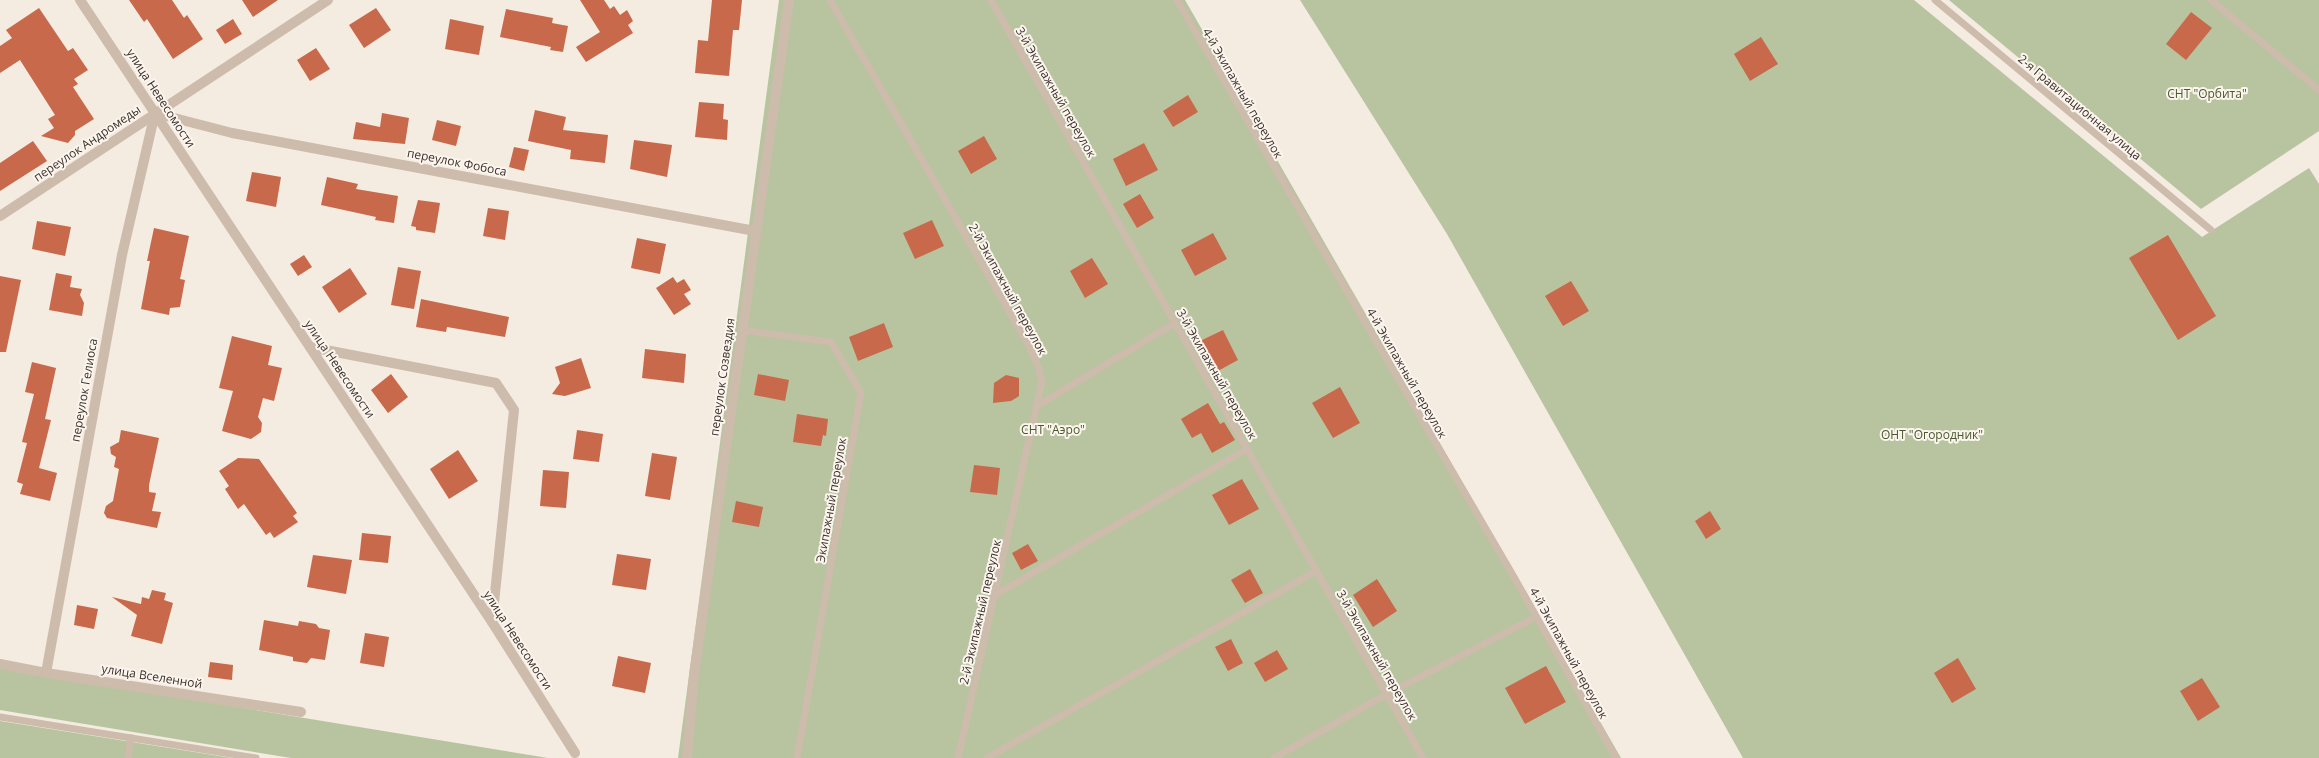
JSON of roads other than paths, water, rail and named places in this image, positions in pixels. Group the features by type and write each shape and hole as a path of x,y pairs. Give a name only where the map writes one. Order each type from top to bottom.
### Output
{"street":[{"name":"улица Невесомости","path":"80,0 492,622 575,754"},
{"name":"переулок Андромеды","path":"0,216 328,0"},
{"name":"переулок Созвездия","path":"687,758 694,675 755,231 789,0"},
{"name":"переулок Фобоса","path":"155,113 232,133 755,231"},
{"name":"переулок Гелиоса","path":"46,673 122,255 155,113"},
{"path":"310,347 496,383 514,410 492,622"},
{"name":"улица Вселенной","path":"0,664 46,673 301,712"}],"lane":[{"name":"2-й Экипажный переулок","path":"830,0 1028,344 1038,366 1042,382 958,758"},
{"name":"3-й Экипажный переулок","path":"991,0 1423,758"},
{"name":"4-й Экипажный переулок","path":"1177,0 1536,617 1616,758"},
{"name":"2-я Гравитационная улица","path":"1935,0 2211,230"},
{"path":"2211,0 2319,90"},
{"path":"1037,406 1175,323"},
{"name":"Экипажный переулок","path":"742,330 831,342 861,393 797,758"},
{"path":"995,595 1247,449"},
{"path":"987,758 1316,571"},
{"path":"1274,758 1387,694 1536,617"},
{"path":"0,717 256,758"},
{"path":"128,758 131,738"}],"park label":[{"name":"СНТ \"Орбита\"","path":"2207,93"},
{"name":"СНТ \"Аэро\"","path":"1053,429"},
{"name":"ОНТ \"Огородник\"","path":"1932,434"}]}
